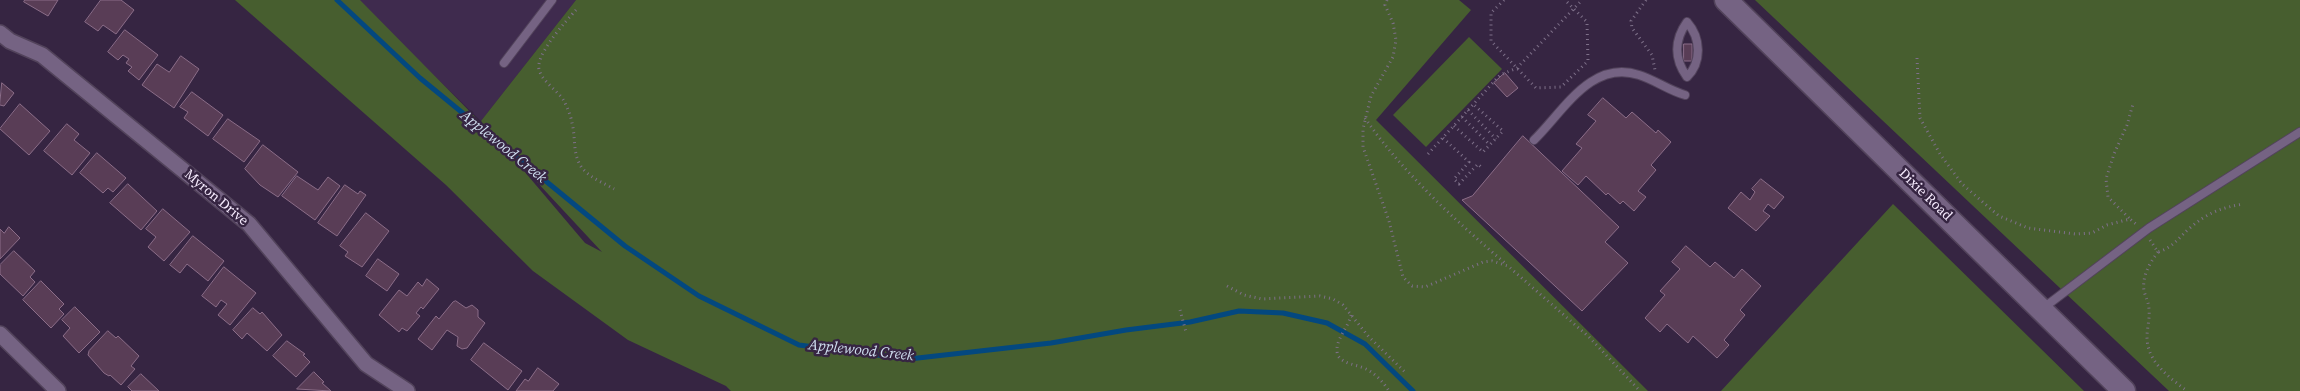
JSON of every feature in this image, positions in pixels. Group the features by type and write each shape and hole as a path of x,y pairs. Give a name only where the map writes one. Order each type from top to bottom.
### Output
{"main road":[{"name":"Dixie Road","path":"1726,0 2124,391"}],"street":[{"name":"Myron Drive","path":"0,33 10,41 42,55 249,224 366,364 407,391"},
{"path":"0,334 58,391"}],"lane":[{"path":"504,63 552,0"},
{"path":"1687,22 1693,29 1698,48 1694,71 1687,78 1680,68 1676,46 1679,33 1687,22"},
{"path":"1534,140 1573,95 1601,76 1620,71 1639,75 1685,95"},
{"path":"2041,309 2144,232 2300,132"}],"path":[{"path":"1387,0 1385,5 1393,23 1396,40 1393,57 1371,96 1362,129 1363,147 1389,221 1402,277 1419,288 1484,262 1492,261 1508,266"},
{"path":"1504,0 1491,13 1490,41 1536,88 1561,87 1588,61 1588,22 1565,0"},
{"path":"1428,154 1500,75 1517,68 1582,0"},
{"path":"1646,0 1631,21 1632,28 1652,55 1658,84"},
{"path":"576,10 557,31 538,67 542,75 564,100 572,123 577,158 582,167 590,175 614,188"},
{"path":"1917,58 1920,118 1940,154 1962,184 2000,216 2028,228 2075,234 2092,233 2106,225 2130,219"},
{"path":"1454,126 1483,152 1496,139 1503,131 1474,104"},
{"path":"2133,104 2124,134 2114,154 2106,178 2108,197 2144,232 2158,252"},
{"path":"1468,110 1496,139"},
{"path":"1462,117 1490,145"},
{"path":"1365,118 1383,143 1481,242 1589,337 1640,391"},
{"path":"1443,138 1469,162 1454,178 1459,184 1478,164 1482,168"},
{"path":"2187,391 2161,369 2152,358 2147,331 2150,312 2143,283 2148,268 2158,252 2171,248 2190,228 2215,210 2244,204"},
{"path":"1227,286 1244,295 1262,299 1320,296 1332,299 1343,305 1369,337 1405,372"},
{"path":"1180,310 1186,332"},
{"path":"1352,314 1349,324 1336,346 1338,356 1341,360 1365,368 1375,375 1389,391"}],"shaded area":[{"path":"356,0 576,0 481,121"}],"green space":[{"path":"235,0 360,0 485,127 481,121 576,0 1459,0 1471,10 1376,120 1648,391 731,391 726,386 628,340 533,271 446,185","holes":["496,138 602,252 585,243"]},
{"path":"1755,0 2300,0 2300,391 2169,391"},
{"path":"1469,37 1502,69 1426,147 1393,115"},
{"path":"1893,204 2084,391 1721,391"}],"building":[{"path":"25,0 58,0 48,16 24,2"},
{"path":"101,0 121,0 134,10 116,34 103,25 98,31 85,22"},
{"path":"125,30 158,55 139,80 128,71 132,67 126,63 129,59 123,55 118,60 108,52"},
{"path":"1684,44 1692,44 1692,61 1684,61"},
{"path":"181,56 199,69 174,108 142,85 157,64 169,72"},
{"path":"1505,73 1518,88 1507,97 1494,83"},
{"path":"2,83 14,93 4,106 0,105"},
{"path":"192,92 223,115 208,136 184,118 188,112 180,107"},
{"path":"1603,98 1626,118 1632,112 1656,133 1658,130 1671,142 1651,165 1656,170 1638,191 1646,197 1634,211 1623,201 1620,204 1608,193 1606,195 1586,176 1578,185 1562,171 1582,148 1576,144 1596,121 1588,115"},
{"path":"20,104 50,131 29,155 0,129"},
{"path":"228,119 260,141 244,162 213,139"},
{"path":"67,124 79,134 74,140 90,153 72,175 44,151"},
{"path":"1523,136 1619,227 1605,242 1628,263 1582,311 1462,200 1472,196"},
{"path":"263,145 298,172 278,197 260,185 245,169"},
{"path":"97,153 126,178 113,192 108,188 103,193 80,173"},
{"path":"297,176 318,190 328,177 340,186 315,220 282,196"},
{"path":"1761,179 1784,197 1774,209 1768,204 1763,211 1770,216 1756,231 1728,208 1741,192 1750,200 1755,192 1752,189"},
{"path":"128,184 157,211 141,230 110,203"},
{"path":"345,185 358,194 360,191 366,195 337,236 318,223"},
{"path":"163,209 190,232 164,261 148,247 156,237 146,229"},
{"path":"366,213 389,231 362,267 345,256 348,252 340,246"},
{"path":"9,227 20,238 0,259 0,229 4,233"},
{"path":"193,236 224,261 208,281 187,264 180,273 170,265"},
{"path":"1686,246 1710,267 1715,262 1734,278 1742,269 1761,286 1740,310 1745,315 1724,340 1729,345 1717,358 1693,336 1688,343 1667,324 1660,332 1645,318 1665,295 1660,291 1680,269 1672,262"},
{"path":"14,251 35,271 30,277 35,282 23,296 0,274 0,265"},
{"path":"378,259 399,274 387,291 366,276"},
{"path":"224,267 256,293 230,325 218,315 227,304 221,300 216,307 202,296"},
{"path":"427,279 439,289 423,309 421,307 416,313 420,316 407,331 402,328 399,332 379,315 399,290 407,296 418,282 422,286"},
{"path":"41,281 64,304 59,309 64,314 51,328 23,300"},
{"path":"456,301 466,308 472,305 478,310 478,317 485,323 467,348 462,349 457,346 458,337 447,330 432,350 418,339 436,316 439,319"},
{"path":"75,307 100,332 79,353 63,336 70,328 62,320"},
{"path":"253,308 260,314 262,312 282,335 267,351 247,333 242,339 233,330"},
{"path":"108,331 116,338 118,336 139,356 131,366 135,369 121,385 110,375 104,373 88,355 89,351"},
{"path":"287,341 305,354 303,355 310,362 296,377 273,356"},
{"path":"484,343 522,371 508,390 471,360"},
{"path":"538,368 559,384 553,391 516,391 525,379 528,381"},
{"path":"314,372 324,382 322,383 331,391 297,389"},
{"path":"141,374 159,391 132,391 128,387"}],"waterway":[{"name":"Applewood Creek","path":"337,0 420,78 625,246 699,296 799,345 909,359 1051,343 1126,330 1190,322 1239,311 1283,313 1327,323 1365,344 1413,391"}]}
